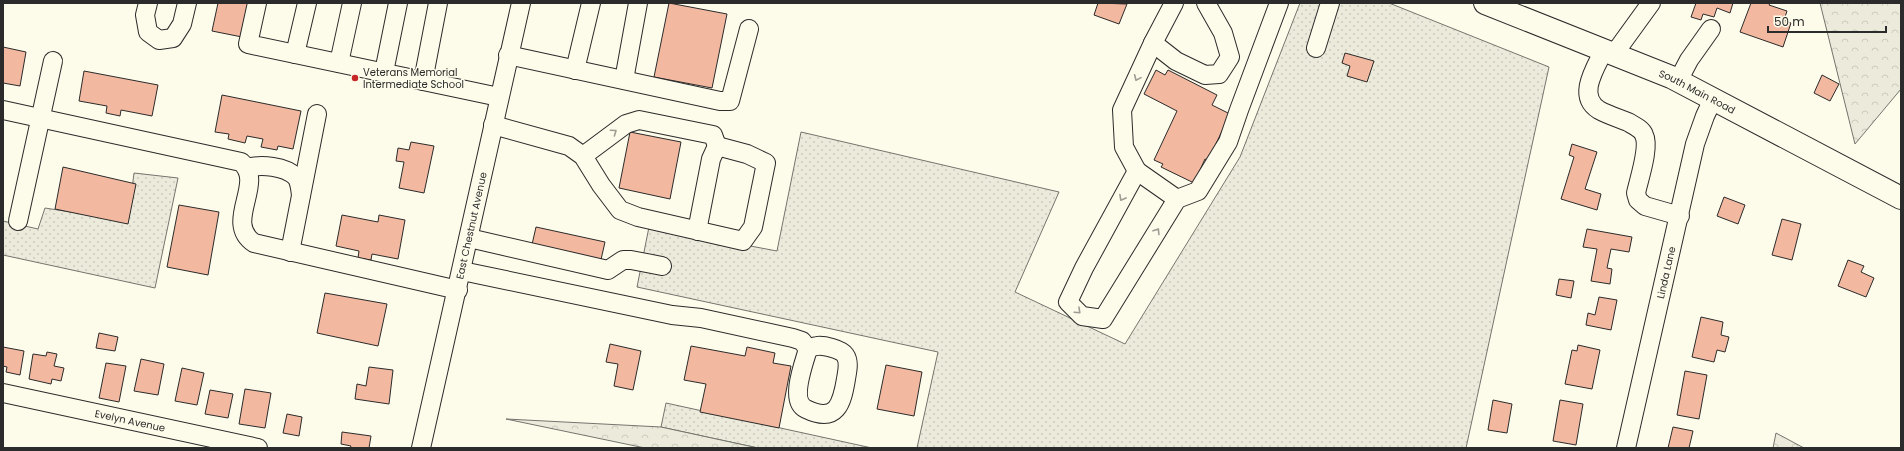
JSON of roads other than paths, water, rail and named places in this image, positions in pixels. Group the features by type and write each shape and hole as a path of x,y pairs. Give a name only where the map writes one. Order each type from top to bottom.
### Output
{"main road":[{"name":"South Main Road","path":"1485,3 1518,9 1609,52 1678,81 1901,198"}],"street":[{"path":"148,3 145,15 148,32 160,40 174,38 182,24 187,3"},
{"path":"257,3 248,44 499,97"},
{"path":"296,54 306,3"},
{"path":"339,63 352,3"},
{"path":"384,72 398,3"},
{"path":"423,81 438,3"},
{"name":"East Chestnut Avenue","path":"421,448 458,290 508,55 521,3"},
{"path":"575,70 590,3"},
{"path":"624,80 638,3"},
{"path":"1174,3 1153,43 1122,110 1124,147 1137,171 1178,198"},
{"path":"1153,43 1176,61 1205,75 1219,74 1230,57 1223,33 1206,3"},
{"path":"1137,171 1084,268 1068,302 1082,316 1103,319 1178,198 1198,191 1228,142 1246,88 1279,3"},
{"path":"1316,48 1330,3"},
{"path":"1651,3 1609,52 1591,77 1587,91 1590,101 1598,109 1635,125 1644,134 1646,146 1636,193 1638,200 1645,206 1680,216"},
{"path":"508,55 720,101 730,101 749,29"},
{"path":"1678,81 1689,60 1711,29"},
{"path":"18,221 53,61"},
{"name":"Linda Lane","path":"1626,448 1680,216 1695,144 1713,99"},
{"path":"3,110 241,162 247,168 250,178 242,224 244,233 248,239 254,243 458,290"},
{"path":"290,252 317,114"},
{"path":"583,156 622,127 639,120 713,135 717,146 711,159 697,231"},
{"path":"493,125 570,146 583,156 620,210 638,217 743,242 753,227 766,163 747,154 717,146"},
{"path":"247,168 258,166 288,171 298,180 301,195"},
{"path":"469,238 608,270 623,260 631,260 662,266"},
{"path":"462,272 672,315 701,318 793,338 802,342 808,349"},
{"name":"Evelyn Avenue","path":"3,393 258,448"}],"place":[{"name":"Veterans Memorial Intermediate School","path":"355,78"}]}
